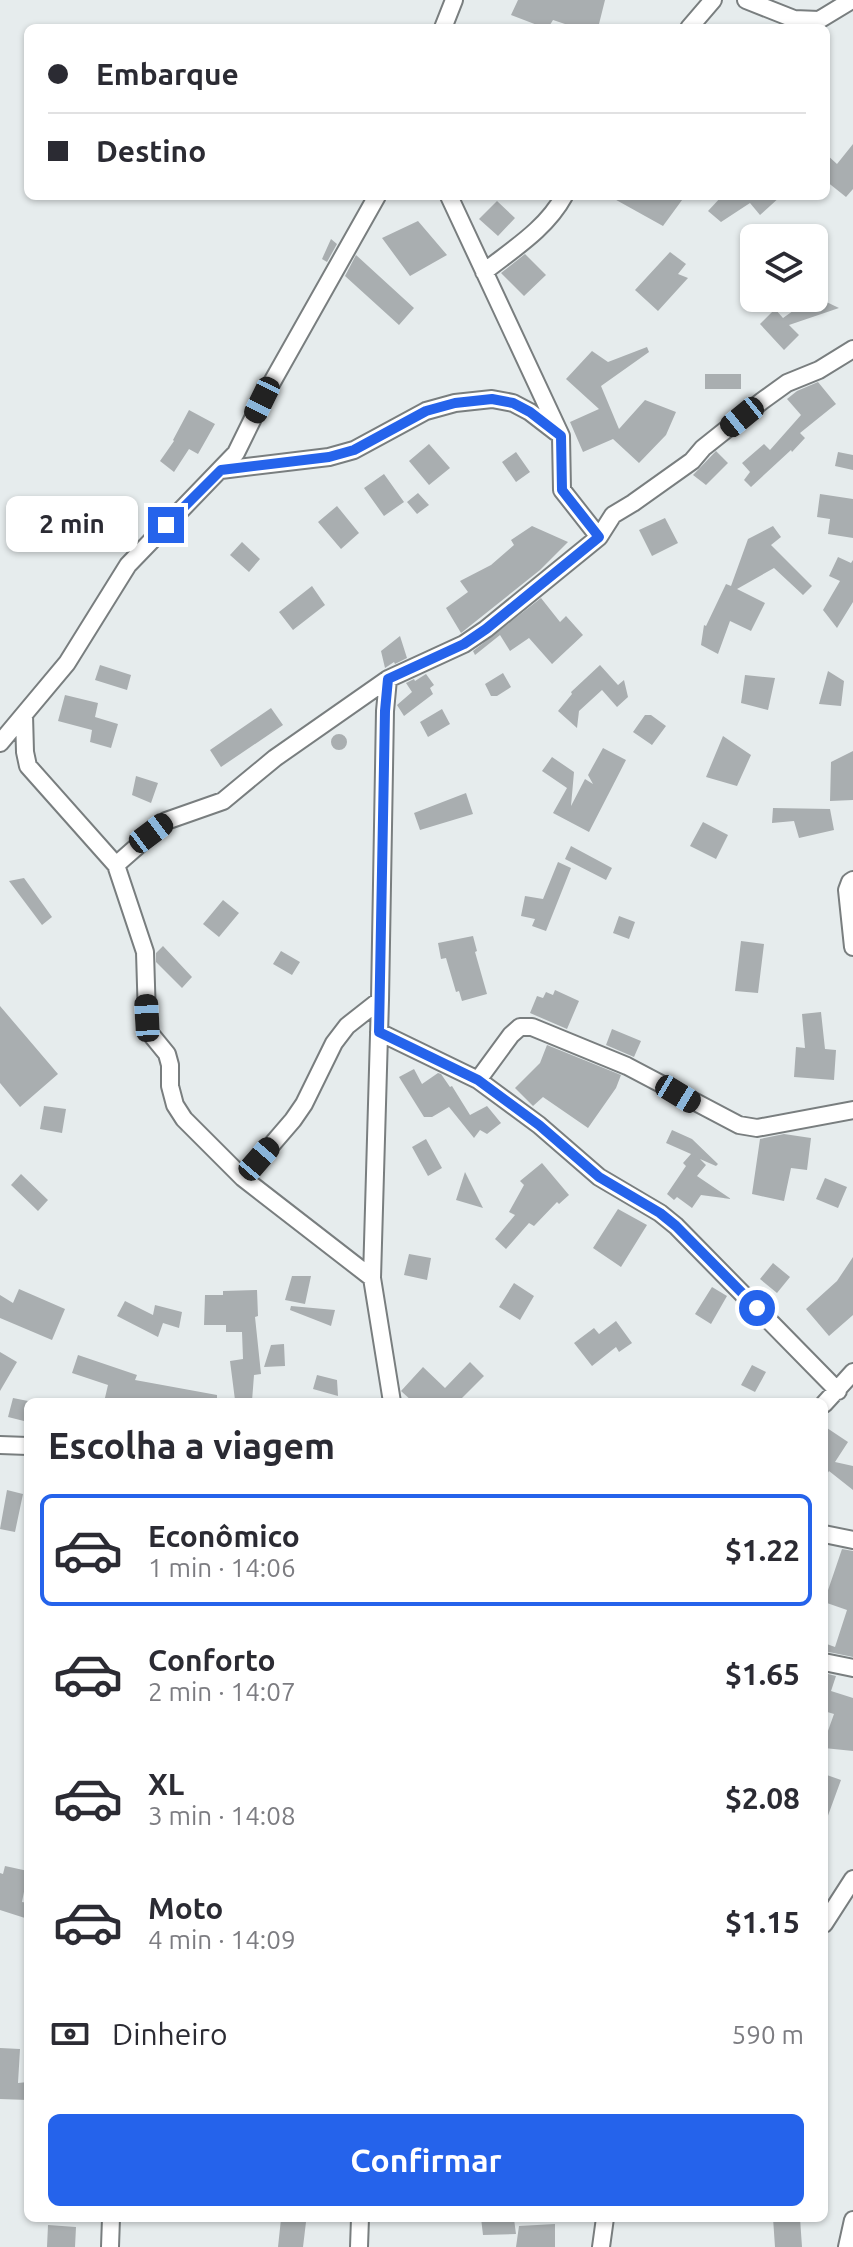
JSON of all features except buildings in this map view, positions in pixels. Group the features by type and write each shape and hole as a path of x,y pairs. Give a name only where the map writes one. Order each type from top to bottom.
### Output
{"street":[{"path":"445,24 454,0"},
{"path":"692,24 713,0"},
{"path":"746,0 794,19 819,20 852,0"},
{"path":"0,743 67,663 128,565 236,453 262,400 375,200"},
{"path":"451,200 561,436 562,490 599,537"},
{"path":"484,272 543,226 562,200"},
{"path":"116,865 166,821 223,801 275,758 388,679 464,644 486,629 599,537 613,515 692,461 703,448 762,401 787,383 819,370 853,349"},
{"path":"221,470 342,454 426,411 455,403 492,399 513,403 530,412 561,436"},
{"path":"388,679 384,726 372,1278 391,1398"},
{"path":"24,715 28,766 116,865 145,952 149,1032 167,1054 175,1105 184,1119 243,1178 372,1278"},
{"path":"853,880 847,890 853,947"},
{"path":"243,1178 304,1104 334,1043 347,1026 380,1000"},
{"path":"478,1080 511,1035 520,1027 532,1027 627,1066 739,1125 757,1128 853,1110"},
{"path":"379,1032 478,1080 539,1125 599,1177 660,1213 838,1391"},
{"path":"828,1400 853,1372"},
{"path":"0,1445 24,1446"},
{"path":"828,1535 853,1540"},
{"path":"828,1663 853,1668"},
{"path":"828,1918 853,1879"},
{"path":"847,2247 853,2220"},
{"path":"110,2247 111,2222"},
{"path":"359,2247 360,2222"},
{"path":"601,2247 604,2222"}],"route":[{"path":"166,525 221,470 329,457 354,450 426,411 455,403 492,399 513,403 561,436 562,490 599,537 464,644 388,679 379,1032 478,1080 539,1125 599,1177 676,1226 757,1308"}]}
